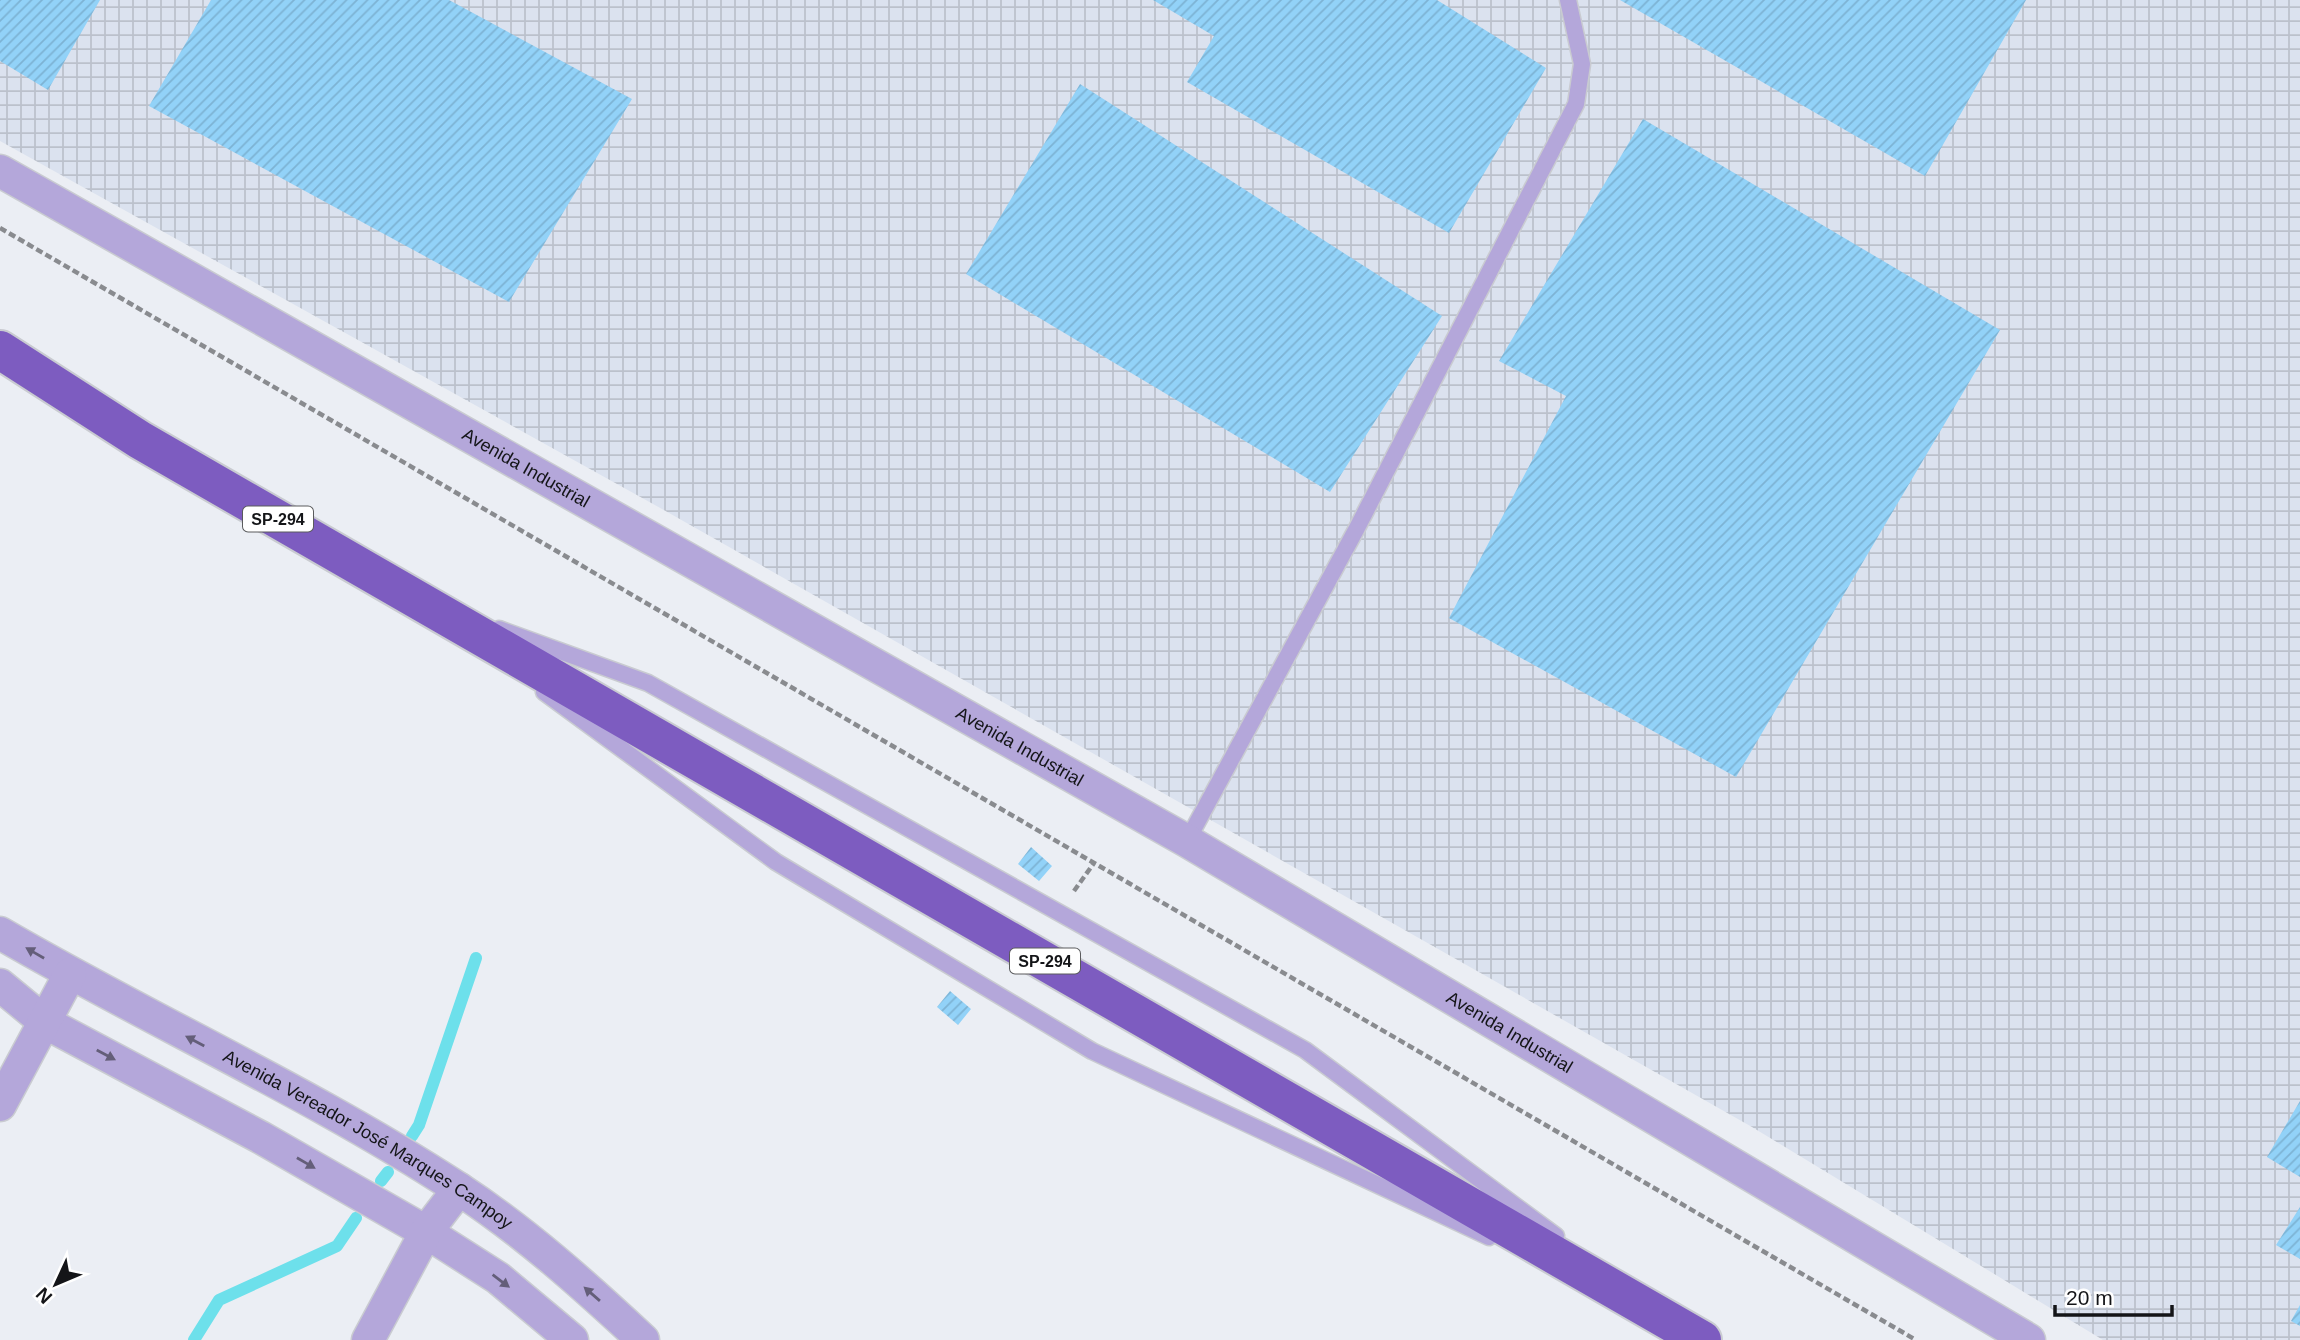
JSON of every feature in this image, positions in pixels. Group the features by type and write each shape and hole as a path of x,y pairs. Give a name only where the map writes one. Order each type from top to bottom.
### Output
{"highway":[{"name":"SP-294","path":"0,350 140,440 1688,1332"},
{"name":"SP-294","path":"0,376 140,440"}],"street":[{"name":"Avenida Industrial","path":"0,171 1187,841 2029,1340"},
{"name":"Avenida Vereador José Marques Campoy","path":"0,933 70,974 351,1125 459,1189 533,1242 643,1340"},
{"path":"0,1105 70,974"},
{"path":"0,985 46,1023 260,1137 426,1232 498,1278 572,1340"},
{"path":"368,1340 426,1232 459,1189"}],"lane":[{"path":"1187,841 1357,528 1576,104 1582,64 1568,0"},
{"path":"415,598 776,862 1091,1051 1688,1332"},
{"path":"415,598 648,683 1305,1051 1688,1332"}],"path":[{"path":"0,228 1916,1340"}],"shaded area":[{"path":"0,0 2300,0 2300,1340 2103,1340 1752,1127 662,509 0,141"}],"building":[{"path":"0,0 100,0 48,90 0,61"},
{"path":"211,0 449,0 632,99 509,302 149,106"},
{"path":"1153,0 1437,0 1546,68 1449,233 1187,82 1214,36"},
{"path":"1620,0 2026,0 1925,176"},
{"path":"1080,84 1442,316 1330,492 966,274"},
{"path":"1643,119 2000,330 1736,777 1449,618 1566,396 1499,361"},
{"path":"1031,847 1052,866 1039,881 1018,864"},
{"path":"950,991 971,1009 958,1025 937,1007"},
{"path":"2300,1101 2300,1177 2267,1157"},
{"path":"2300,1207 2300,1259 2276,1245"},
{"path":"2300,1305 2300,1326 2291,1321"}],"waterway":[{"path":"412,1136 419,1125 476,958"},
{"path":"381,1181 388,1172"},
{"path":"194,1340 219,1300 337,1246 356,1218"}]}
